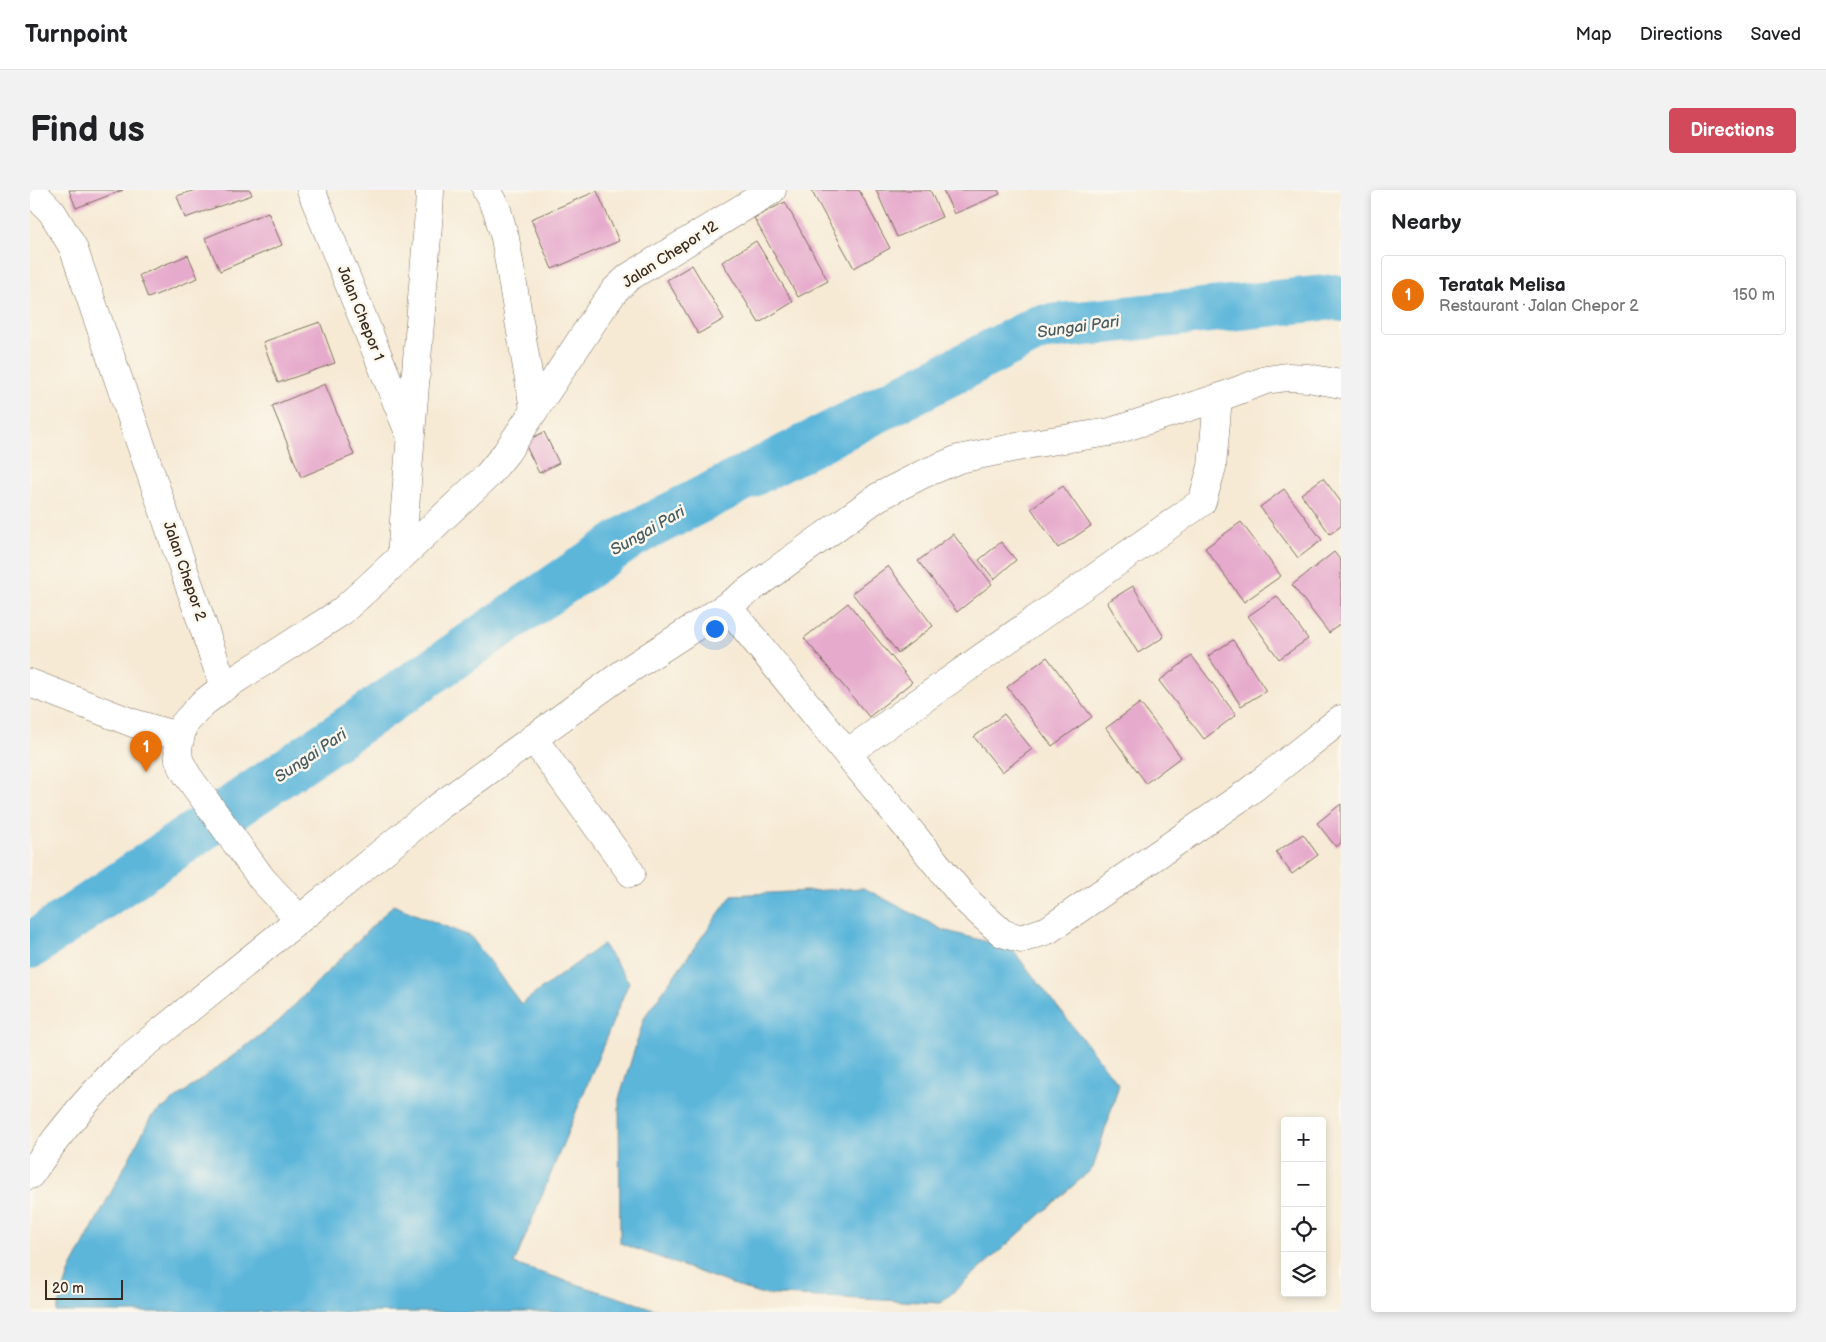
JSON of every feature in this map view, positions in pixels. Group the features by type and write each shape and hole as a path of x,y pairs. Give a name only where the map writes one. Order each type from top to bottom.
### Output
{"street":[{"name":"Jalan Chepor 2","path":"31,190 52,212 73,247 224,686"},
{"name":"Jalan Chepor 1","path":"311,190 411,436"},
{"name":"Jalan Chepor 1","path":"401,557 430,190"},
{"path":"486,190 497,210 505,238 534,409"},
{"name":"Jalan Chepor 12","path":"224,686 341,612 488,475 506,453 600,311 615,290 629,276 772,190"},
{"path":"30,1175 94,1091 127,1059 437,808 622,674 727,606 878,497 923,474 959,459 1031,444 1110,432 1218,398 1266,380 1308,378 1341,384"},
{"path":"847,753 1202,502 1212,467 1218,398"},
{"path":"727,606 966,900 1002,934 1021,940 1048,930 1200,826 1341,720"},
{"path":"30,683 133,723 180,737"},
{"path":"224,686 202,704 184,725 178,748 179,760 187,775 262,879 299,919"},
{"path":"533,738 632,873"}],"water":[{"path":"864,888 943,930 1011,948 1119,1085 1093,1168 941,1303 759,1294 620,1243 619,1099 645,1016 732,895"},
{"path":"393,905 471,937 521,1004 603,944 629,982 514,1264 657,1310 656,1312 56,1312 71,1268 151,1117 278,1022"}],"building":[{"path":"69,190 123,190 76,208"},
{"path":"195,190 250,190 252,195 185,218 177,196"},
{"path":"811,190 859,190 890,248 854,268"},
{"path":"876,190 930,190 942,217 897,237"},
{"path":"943,190 998,190 1000,194 954,214"},
{"path":"597,191 619,241 552,269 531,219"},
{"path":"785,202 828,281 798,297 754,218"},
{"path":"268,212 282,245 220,271 205,238"},
{"path":"756,241 793,302 759,323 722,262"},
{"path":"188,255 198,278 148,298 139,275"},
{"path":"692,265 724,319 698,334 667,280"},
{"path":"320,322 335,363 278,383 263,342"},
{"path":"325,384 354,455 301,477 272,406"},
{"path":"544,432 559,463 539,473 524,442"},
{"path":"1323,478 1341,502 1341,526 1330,534 1301,494"},
{"path":"1063,486 1091,526 1058,548 1031,508"},
{"path":"1284,489 1322,540 1298,558 1260,507"},
{"path":"1241,522 1281,576 1244,602 1205,548"},
{"path":"953,534 992,584 957,612 918,561"},
{"path":"1001,542 1016,560 994,579 979,560"},
{"path":"1334,552 1341,561 1341,623 1329,633 1292,585"},
{"path":"888,566 933,626 898,653 852,593"},
{"path":"1133,586 1164,637 1138,653 1107,602"},
{"path":"1277,596 1308,639 1279,659 1248,616"},
{"path":"848,603 912,682 869,717 804,638"},
{"path":"1233,640 1266,691 1241,706 1208,656"},
{"path":"1192,656 1236,715 1204,739 1159,681"},
{"path":"1047,657 1092,717 1052,746 1007,687"},
{"path":"1140,703 1181,757 1146,783 1106,728"},
{"path":"1004,714 1032,749 1002,772 974,737"},
{"path":"1341,804 1341,843 1336,847 1317,823"},
{"path":"1303,834 1318,855 1292,874 1276,852"}],"waterway":[{"name":"Sungai Pari","path":"30,946 632,535 1039,328 1334,297 1341,299"}],"place":[{"name":"Teratak Melisa","path":"146,772"}]}
